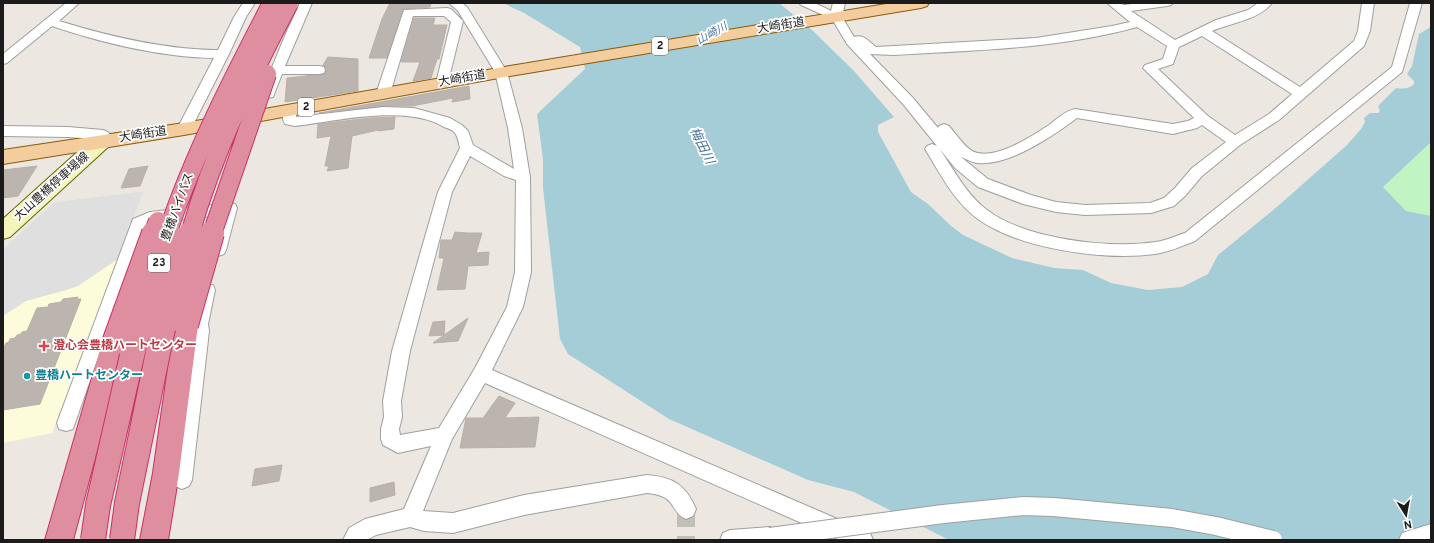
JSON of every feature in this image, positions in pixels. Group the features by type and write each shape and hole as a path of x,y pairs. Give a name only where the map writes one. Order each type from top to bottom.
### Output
{"highway":[{"path":"154,540 166,473 186,325 212,233 236,160 283,32 281,3"},
{"name":"23","path":"59,540 114,342 146,251 198,124 221,76 248,27 281,3"},
{"name":"豊橋バイパス","path":"93,540 98,505 136,338 168,232 201,146 240,64 281,3"},
{"name":"豊橋バイパス","path":"122,540 127,503 162,333 192,228 222,146 281,3"}],"main road":[{"name":"大崎街道","path":"3,157 260,116 442,83 810,21 838,14 921,3"}],"street":[{"path":"3,60 73,3"},
{"path":"184,129 223,54 240,17 250,3"},
{"path":"182,480 201,331 200,324 207,290 230,208 260,116 292,31 306,3"},
{"path":"410,516 445,435 481,373 515,307 523,272 523,177 506,72 465,12 455,3"},
{"path":"805,3 838,14 873,51 1036,42 1113,30 1139,23"},
{"path":"1118,6 1166,3"},
{"path":"1235,142 1203,119 1149,68 1169,61 1174,45 1203,31 1252,12 1266,3"},
{"path":"838,14 851,41 908,101 960,165 983,183 1028,200 1056,207 1085,210 1151,208 1169,202 1180,192 1197,172 1235,142 1274,117 1300,93 1331,69 1360,43 1364,31 1368,3"},
{"path":"932,149 968,202 997,223 1027,237 1060,245 1099,249 1137,249 1161,247 1190,237 1398,69 1416,3"},
{"path":"1118,6 1139,23 1174,45"},
{"path":"383,94 408,13 447,12 457,21 442,83"},
{"path":"51,22 84,33 120,42 201,55 223,54"},
{"path":"1203,31 1300,93"},
{"path":"277,70 319,70"},
{"path":"908,101 933,119 968,155 980,159 1019,150 1075,113 1173,129 1192,125 1203,119"},
{"path":"290,110 289,119 290,121 295,122 383,111 414,112 445,121 457,128 461,131 467,148 509,172 523,177"},
{"path":"3,131 68,132 103,135 102,142"},
{"name":"大山豊橋停車場線","path":"3,232 102,142"},
{"path":"445,435 398,444 390,440 390,429 393,417 392,400 401,351 445,192 467,148"},
{"path":"66,423 138,222 150,218 230,208"},
{"path":"481,373 863,540"},
{"path":"353,540 356,535 372,526 410,516 424,521 453,524 524,505 647,484 658,484 671,489 681,498 686,509"},
{"path":"730,540 770,537 943,514 1023,506 1172,518 1216,526 1273,540"},
{"path":"1409,540 1431,534"}],"shaded area":[{"name":"澄心会豊橋ハートセンター","path":"144,191 52,433 3,443 3,249 54,202"},
{"path":"144,191 118,259 78,286 26,301 3,316 3,249 54,202"}],"green space":[{"path":"1431,142 1431,216 1406,211 1383,187"}],"water":[{"path":"503,3 779,3 812,30 854,71 894,117 878,125 878,132 911,192 928,204 950,225 963,235 1012,258 1054,268 1083,270 1111,283 1148,290 1182,287 1208,274 1218,255 1278,206 1347,145 1361,129 1365,122 1364,118 1370,113 1378,113 1380,111 1378,106 1396,88 1406,88 1414,84 1414,81 1407,74 1412,66 1419,34 1431,27 1431,142 1383,187 1406,211 1431,216 1431,540 949,540 854,492 808,480 669,419 568,354 560,339 543,188 543,159 537,114 585,69 580,47 524,13"}],"building":[{"path":"390,3 431,3 430,7 403,9 387,58 369,58 382,19"},
{"path":"414,18 435,18 433,25 447,25 439,59 437,59 431,78 413,81 420,62 401,62"},
{"path":"328,57 358,59 358,91 285,102 287,78 324,74 326,70 323,65"},
{"path":"469,86 470,99 452,102 453,98 412,106 383,106 319,113"},
{"path":"395,117 394,129 378,130 352,136 348,168 327,171 329,166 325,166 331,136 317,138 318,124"},
{"path":"37,166 18,196 3,198 3,170"},
{"path":"148,166 140,186 121,188 129,169"},
{"path":"455,232 482,233 476,253 489,252 488,265 468,266 465,289 437,290 444,258 439,258 441,240 452,240"},
{"name":"豊橋ハートセンター","path":"78,297 77,299 81,299 40,404 3,410 3,349 6,343 22,332 27,331 37,308 48,307 49,304 61,302 63,299"},
{"path":"468,318 458,341 433,343"},
{"path":"445,321 444,335 429,336 433,322"},
{"path":"499,396 515,403 505,418 539,417 535,447 460,448 466,418 483,418"},
{"path":"282,465 279,481 252,486 255,469"},
{"path":"394,482 395,495 370,502 370,488"}],"tunnel":[{"path":"686,509 686,540"}],"place":[{"name":"澄心会豊橋ハートセンター","path":"44,346"},
{"name":"豊橋ハートセンター","path":"27,376"}],"water label":[{"name":"山崎川","path":"712,34"},
{"name":"梅田川","path":"701,146"}]}
